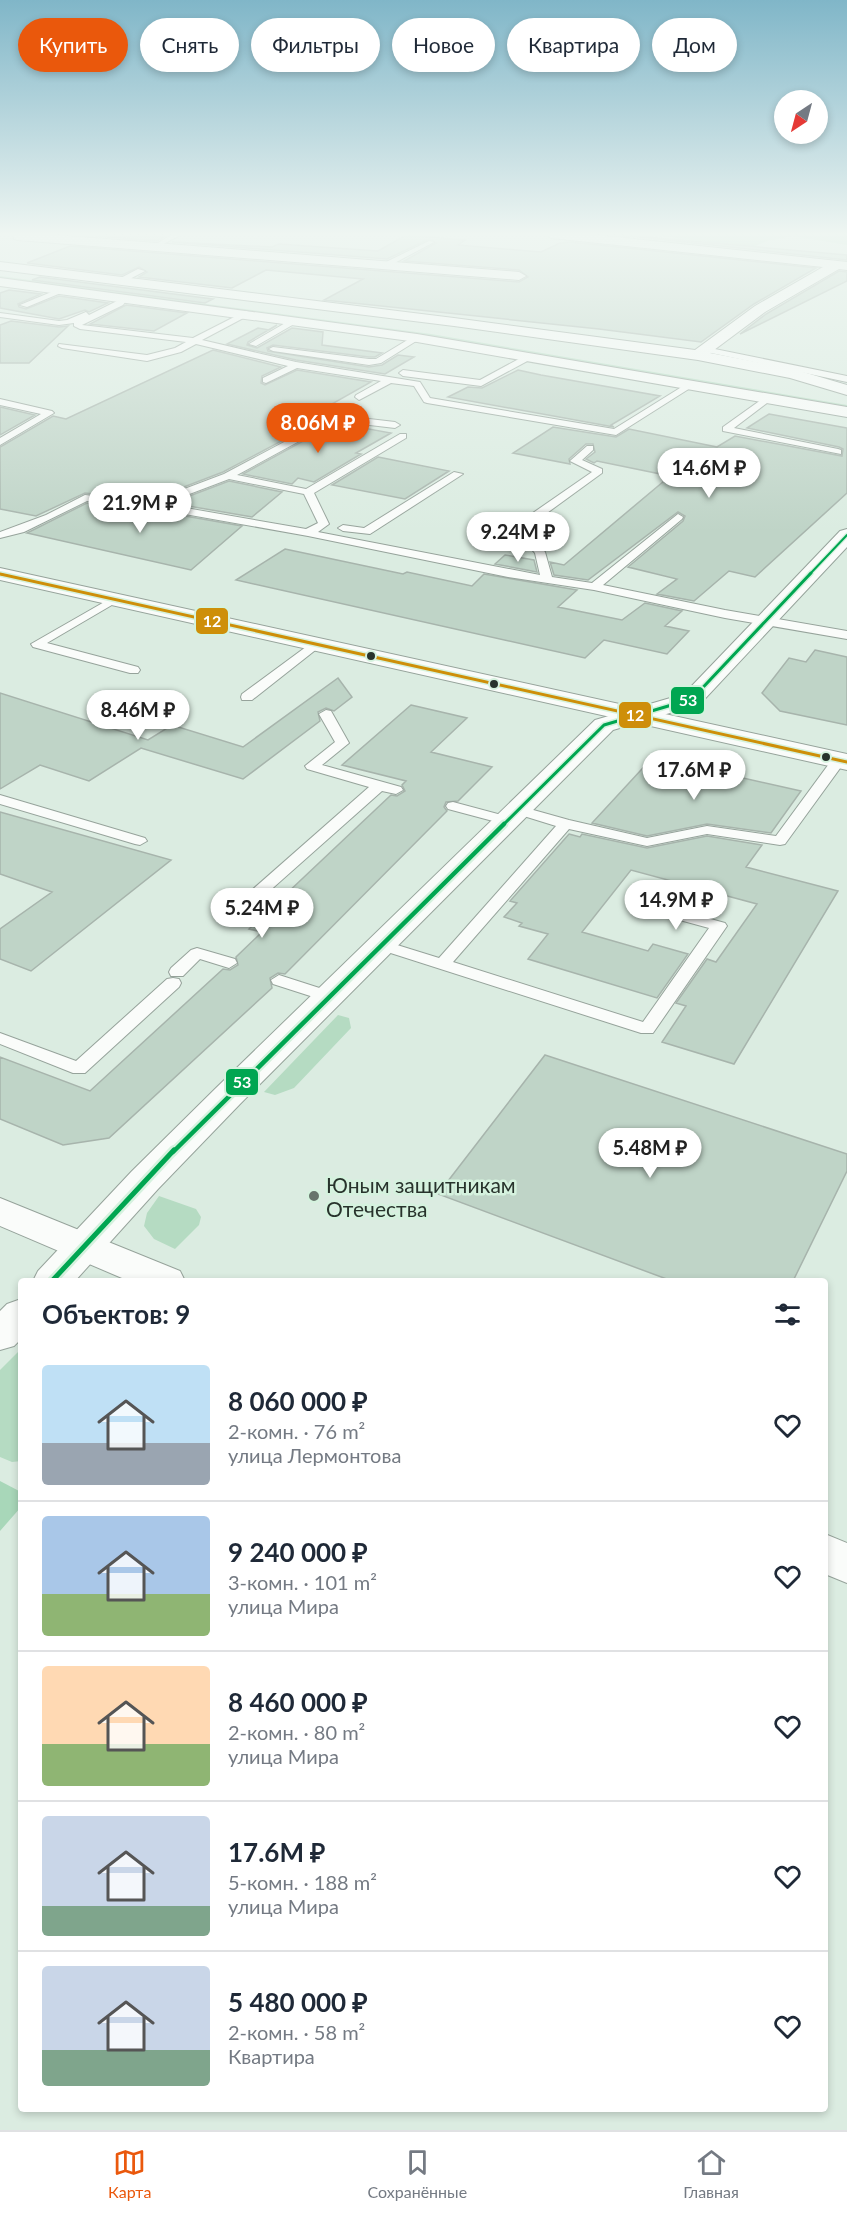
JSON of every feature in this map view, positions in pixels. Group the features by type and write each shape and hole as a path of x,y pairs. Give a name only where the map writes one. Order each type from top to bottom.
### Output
{"street":[{"path":"386,333 847,412"},
{"path":"446,333 847,401"},
{"path":"550,333 701,352 793,374 847,390"},
{"path":"701,352 727,333"},
{"path":"55,1278 145,1180 604,725 692,699 847,535"},
{"path":"0,574 843,761"},
{"path":"0,1211 159,1278"},
{"path":"0,1335 18,1317"},
{"path":"828,1555 847,1563"}],"lane":[{"path":"133,333 195,341 296,365 481,383 528,357"},
{"path":"62,346 147,358 178,350 209,333"},
{"path":"273,333 254,344 369,362 378,361 417,338"},
{"path":"701,352 847,379"},
{"path":"266,380 296,365"},
{"path":"394,376 417,384 427,400 616,432 691,385"},
{"path":"359,398 394,376"},
{"path":"768,398 726,429 838,452"},
{"path":"0,402 49,412 0,442"},
{"path":"151,505 228,476 335,418 395,425"},
{"path":"228,476 308,492 403,436"},
{"path":"519,528 599,471 575,461 591,448"},
{"path":"308,533 324,524 366,532 458,474"},
{"path":"308,492 324,524"},
{"path":"0,535 20,530 85,498 151,505 847,635"},
{"path":"594,587 678,518"},
{"path":"491,522 519,528 540,552 547,580"},
{"path":"112,600 37,644 134,670"},
{"path":"247,697 314,645"},
{"path":"326,714 342,743 312,766 396,790"},
{"path":"453,806 566,824 647,842 707,830 780,841 843,761"},
{"path":"242,907 379,786"},
{"path":"0,799 140,841"},
{"path":"442,965 566,824"},
{"path":"381,945 646,1029 719,926 638,904"},
{"path":"0,1038 79,1069 197,953 229,963"},
{"path":"279,980 329,997"}],"green space":[{"path":"407,333 431,334 847,405 847,408"},
{"path":"338,1015 349,1018 351,1028 294,1088 275,1095 264,1092"},
{"path":"159,1196 196,1209 201,1217 199,1225 175,1249 154,1239 144,1226 147,1213"},
{"path":"18,1352 18,1461 12,1462 0,1457 0,1370"},
{"path":"0,1481 18,1490 18,1510 0,1531"}],"building":[{"path":"0,333 60,333 29,363 0,363"},
{"path":"248,333 263,333 248,342 247,345 257,348 283,333 323,333 322,345 382,353 369,357 273,345 267,348 268,351 369,367 382,365 398,355 414,357 385,374 296,360 227,344"},
{"path":"634,333 713,333 701,342"},
{"path":"213,350 281,367 262,376 261,383 265,385 297,370 371,382 307,418 321,420 223,472 150,500 85,493 36,516 0,509 0,447 53,416 66,419"},
{"path":"518,370 660,396 611,425 614,427 448,397 468,387 482,388"},
{"path":"0,407 35,415 0,435"},
{"path":"769,414 847,428 847,493 755,577 729,571 694,601 657,594 677,579 628,567 683,521 685,516 678,512 588,580 554,575 550,562 564,565 670,476 597,461 594,463 586,459 595,452 593,444 586,444 569,459 570,464 513,453 553,427 616,437 629,429 717,447 735,436 842,456 843,449 839,447 747,428"},
{"path":"336,423 391,433 356,453 361,454 314,482 298,478 292,484 243,474"},
{"path":"378,457 449,471 405,499 332,485"},
{"path":"229,481 282,492 252,517 171,503"},
{"path":"87,503 151,510 242,526 191,570 27,533"},
{"path":"285,549 472,586 484,574 577,590 558,607 622,620 645,603 682,611 665,626 689,631 667,654 604,640 585,658 236,580"},
{"path":"505,555 534,560 537,572 495,564"},
{"path":"815,650 847,657 847,725 780,711 762,693 789,658 806,662"},
{"path":"338,678 352,697 334,711 326,708 318,712 320,721 243,779 141,748 89,781 40,765 0,789 0,693 148,740 172,725 243,747"},
{"path":"411,705 467,718 431,752 492,767 458,801 446,802 444,807 447,811 285,974 278,973 270,978 272,988 109,1138 63,1145 0,1119 0,1057 90,1091 223,969 230,970 238,965 236,957 262,932 249,929 391,795 397,796 405,791 402,785 406,781 342,765"},
{"path":"653,757 801,791 771,833 707,824 647,836 592,823"},
{"path":"0,812 171,860 31,971 0,959 0,929 52,892 0,874"},
{"path":"569,834 580,837 582,834 647,848 707,836 762,845 746,867 838,891 734,1064 662,1042 686,1006 676,1003 707,959 716,962 757,904 631,870 582,932 648,951 653,944 688,954 657,998 528,959 548,934 519,926 522,923 504,917 517,903 510,901"},
{"path":"545,1055 847,1154 847,1171 794,1278 664,1278 438,1194"}],"transit line":[{"name":"53","path":"55,1278 145,1180 228,1096 604,725 692,699 847,535"},
{"name":"12","path":"0,574 847,762"}],"place":[{"name":"Юным защитникам Отечества","path":"314,1196"}]}
